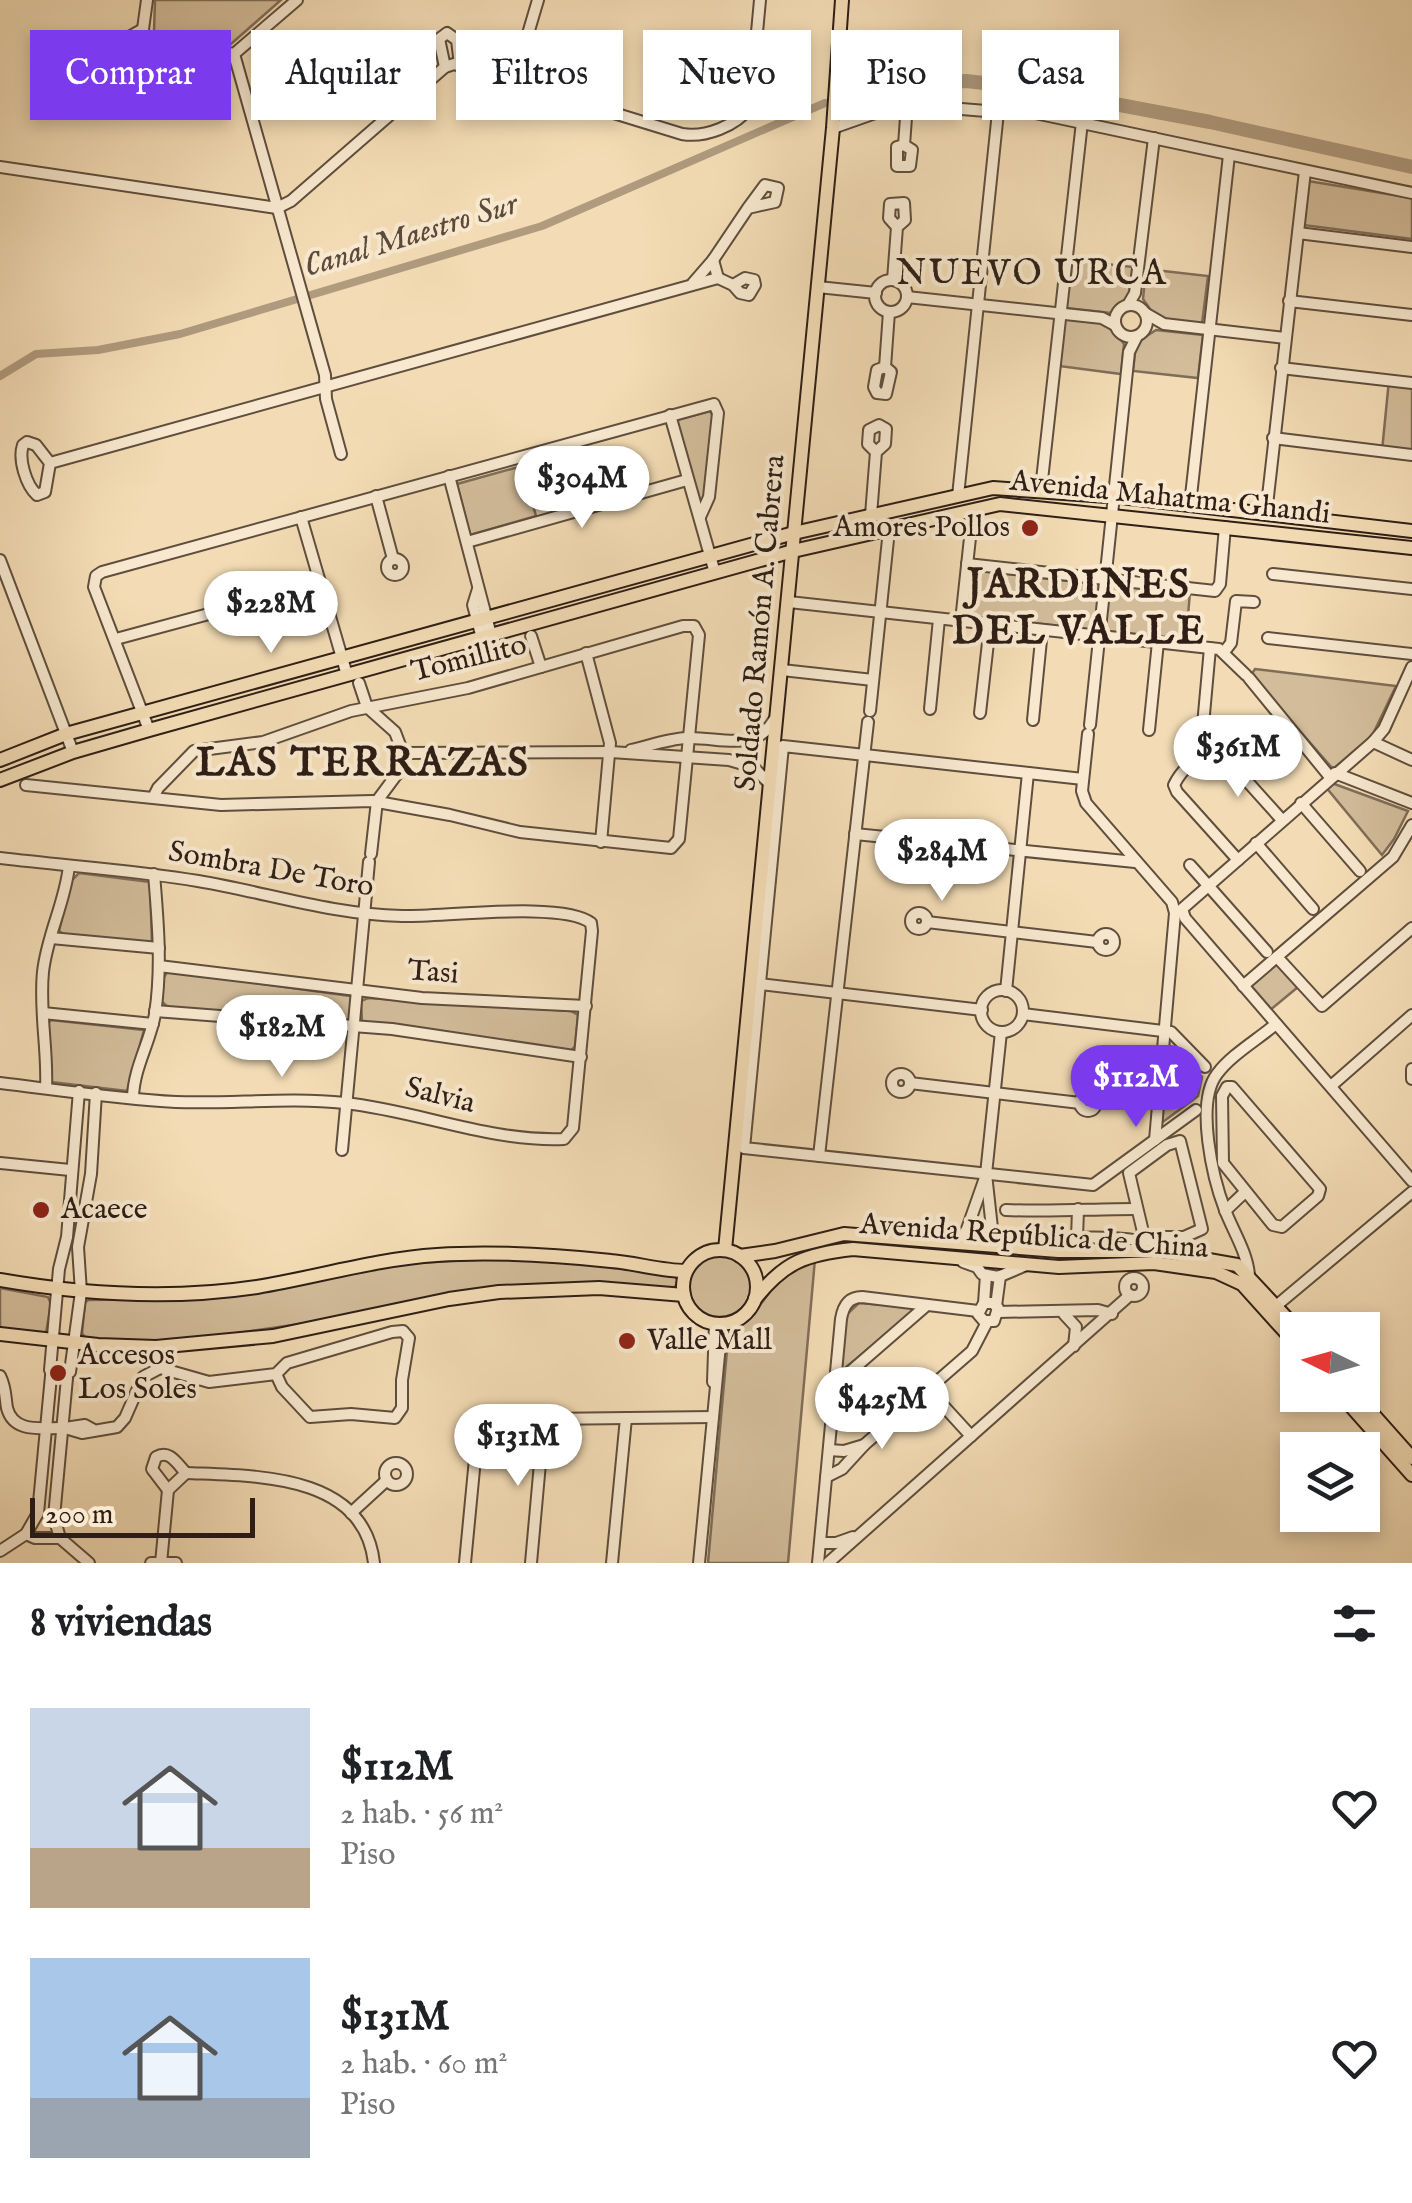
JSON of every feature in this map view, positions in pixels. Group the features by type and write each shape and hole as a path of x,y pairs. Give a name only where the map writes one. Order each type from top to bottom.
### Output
{"main road":[{"name":"Soldado Ramón A. Cabrera","path":"725,1250 789,602 842,0"},
{"name":"Avenida Mahatma Ghandi","path":"0,760 66,734 794,533 1004,487 1412,531"},
{"name":"Avenida Mahatma Ghandi","path":"0,780 148,730 352,679 487,636 793,551 1007,503 1412,548"},
{"name":"Avenida República de China","path":"740,1256 844,1234 1048,1251 1158,1251 1224,1260 1249,1275 1282,1312"},
{"name":"Avenida República de China","path":"754,1299 782,1268 808,1257 866,1248 1085,1268 1154,1263 1216,1272 1242,1284 1280,1326"},
{"path":"725,1250 740,1256 756,1280 754,1299 742,1316 718,1324 695,1314 684,1295 686,1271 706,1252 725,1250"},
{"path":"0,1280 56,1290 133,1296 234,1289 435,1255 497,1254 607,1260 686,1271"},
{"path":"0,1334 50,1348 156,1347 286,1334 449,1298 533,1288 600,1288 684,1295"},
{"path":"1356,1412 1412,1476"},
{"path":"1371,1412 1412,1458"}],"street":[{"path":"143,29 148,0"},
{"path":"231,54 297,0"},
{"path":"529,30 538,0"},
{"path":"623,115 682,134 703,134 742,116 750,107 760,0"},
{"path":"445,67 439,39 446,32 456,40"},
{"path":"234,54 325,375 341,454"},
{"path":"0,167 277,208 291,201 445,67 456,66"},
{"path":"833,128 858,120"},
{"path":"904,144 906,120"},
{"path":"958,496 997,120"},
{"path":"1072,120 1412,193"},
{"path":"1041,489 1082,122"},
{"path":"1116,325 1135,293 1154,138"},
{"path":"1190,505 1230,155"},
{"path":"1266,514 1305,171"},
{"path":"692,284 748,208"},
{"path":"892,280 897,227"},
{"path":"1298,233 1412,247"},
{"path":"713,260 718,278"},
{"path":"50,463 692,284 718,278 733,285"},
{"path":"892,280 902,284 907,297 904,306 890,312 880,307 876,293 880,285 892,280"},
{"path":"818,287 876,293"},
{"path":"1129,352 1147,322 1135,293"},
{"path":"907,297 1102,318 1116,325 1129,352 1084,779 1086,803 1172,902 1176,913 1155,1140"},
{"path":"1289,300 1412,315"},
{"path":"1102,318 1123,309 1144,312 1164,324 1284,338"},
{"path":"885,367 890,312"},
{"path":"1124,336 1164,324"},
{"path":"1281,368 1412,382"},
{"path":"148,730 94,587 98,574 710,404 718,409 709,497 700,517"},
{"path":"670,415 715,574"},
{"path":"1272,438 1412,455"},
{"path":"23,444 36,444 50,463 48,486 37,495 30,488 20,453 23,444"},
{"path":"871,515 876,452"},
{"path":"449,476 487,636"},
{"path":"466,542 687,480"},
{"path":"376,496 393,559"},
{"path":"960,622 973,510"},
{"path":"301,517 341,658 367,707 394,732 403,753 400,770 377,801 342,1150"},
{"path":"967,564 1215,591 1220,584 1226,527"},
{"path":"820,1156 888,530"},
{"path":"0,560 74,752"},
{"path":"1273,574 1412,590"},
{"path":"116,640 320,584"},
{"path":"1224,652 1231,644 1236,601 1254,602"},
{"path":"789,602 1224,652 1332,775 1412,803"},
{"path":"930,709 939,619"},
{"name":"Tomillito","path":"154,796 194,751 263,742 367,707 456,691 689,625 698,630 700,640 690,737"},
{"path":"980,713 990,625"},
{"path":"1032,720 1042,630"},
{"path":"531,636 541,667"},
{"path":"1268,638 1412,654"},
{"path":"1149,730 1158,642"},
{"path":"1202,736 1210,648"},
{"path":"586,653 616,752 601,842"},
{"path":"1412,668 1408,686 1374,742 1182,910 1412,1181"},
{"path":"782,670 873,680"},
{"path":"616,752 690,737 755,739 770,728 777,715"},
{"path":"26,785 221,805 377,801 520,832 667,849 675,847 679,840 690,737"},
{"path":"728,760 730,741"},
{"path":"1374,742 1412,760"},
{"path":"1084,779 783,746 744,1148 1092,1186 1196,1110"},
{"path":"1238,860 1176,792 1178,777 1208,750 1219,750 1282,820"},
{"path":"403,753 616,752 714,758 753,767 771,785"},
{"path":"1006,991 1028,773"},
{"path":"1301,803 1360,871"},
{"path":"1243,986 1272,955 1393,857 1412,826"},
{"path":"855,834 1135,862"},
{"path":"1256,843 1313,909"},
{"name":"Sombra De Toro","path":"0,858 154,874 221,885 314,908 364,914 581,917 591,923 586,1006"},
{"path":"1190,864 1322,1006 1412,928"},
{"path":"46,1088 43,975 70,866"},
{"path":"132,1096 155,1011 159,966 154,874"},
{"path":"927,922 1097,942"},
{"path":"51,938 158,948"},
{"name":"Tasi","path":"159,966 357,992 586,1006"},
{"path":"760,984 982,1010"},
{"path":"1006,991 1020,1000 1023,1014 1014,1029 1001,1032 985,1022 982,1010 990,994 1006,991"},
{"path":"155,1011 354,1026 581,1057 586,1006"},
{"path":"42,1013 152,1024"},
{"path":"1023,1014 1165,1031 1174,1035 1205,1068"},
{"path":"1331,1086 1412,1015"},
{"path":"1249,1275 1246,1258 1223,1206 1208,1141 1211,1087 1222,1069 1276,1024"},
{"path":"959,1242 968,1230 986,1174 1001,1032"},
{"name":"Salvia","path":"0,1084 178,1102 307,1100 347,1104 400,1111 477,1132 559,1140 568,1137 574,1128 581,1057"},
{"path":"1412,1069 1412,1079"},
{"path":"910,1083 1080,1103"},
{"path":"1229,1086 1318,1186 1320,1193 1280,1228 1273,1225 1242,1188 1222,1163 1222,1096 1229,1086"},
{"path":"79,1092 68,1197 81,1292 54,1509 60,1538 89,1563"},
{"path":"0,1550 26,1534 40,1506 52,1388 50,1348 56,1290 86,1198 96,1093"},
{"path":"1180,1142 1201,1232 1184,1237 1149,1237 1143,1232 1136,1209 1129,1173 1167,1146 1180,1142"},
{"path":"0,1163 70,1170"},
{"path":"986,1174 994,1246"},
{"path":"1223,1206 1242,1188"},
{"path":"1276,1306 1412,1192"},
{"path":"1006,1210 1074,1214 1136,1209"},
{"path":"1072,1239 1074,1214"},
{"path":"1048,1251 1072,1239 1138,1240 1158,1251"},
{"path":"928,1254 972,1265 986,1275 1000,1276"},
{"path":"826,1478 842,1469 864,1445 972,1352 987,1322 982,1320 1000,1276 1012,1268 1033,1264"},
{"path":"986,1275 989,1308"},
{"path":"828,1563 1130,1295"},
{"path":"818,1563 842,1313 849,1301 862,1297 1063,1313 1098,1310 1112,1314"},
{"path":"835,1384 927,1304"},
{"path":"1063,1313 1074,1323 1077,1333 1072,1350"},
{"path":"714,1393 712,1372 718,1324"},
{"path":"699,1563 718,1324"},
{"path":"0,1376 12,1418 46,1427 85,1425 94,1430 112,1430 121,1423 140,1383 154,1369 171,1369 209,1382 276,1374 287,1363 392,1332 403,1331 409,1338 402,1408 395,1418 358,1414 310,1417 279,1384 276,1374"},
{"path":"928,1389 971,1436"},
{"path":"466,1563 479,1432 490,1422 713,1417"},
{"path":"612,1563 626,1418"},
{"path":"531,1563 544,1420"},
{"path":"829,1450 844,1451 864,1445"},
{"path":"168,1490 152,1469 156,1457 171,1456 186,1473 309,1485 324,1491 351,1513 367,1535 374,1563"},
{"path":"162,1562 168,1490 186,1473"},
{"path":"351,1513 387,1480"},
{"path":"820,1543 836,1543 866,1529"},
{"path":"26,1534 34,1538 60,1538"},
{"path":"151,1563 176,1563"}],"shaded area":[{"path":"155,0 281,0 231,44 231,30 154,30"},
{"path":"1308,181 1412,198 1412,239 1303,225"},
{"path":"1071,260 1133,267 1129,296 1111,313 1066,308"},
{"path":"1146,269 1208,276 1202,324 1157,319 1143,299"},
{"path":"1065,318 1110,324 1124,344 1121,374 1059,366"},
{"path":"1156,330 1203,335 1198,378 1133,371 1136,343"},
{"path":"1389,380 1412,383 1412,455 1382,451"},
{"path":"710,411 714,418 705,499 698,500 677,420"},
{"path":"522,466 536,516 470,535 457,484"},
{"path":"972,570 1100,584 1095,630 967,616"},
{"path":"1109,584 1190,592 1186,639 1104,631"},
{"path":"1255,669 1396,686 1372,736 1333,769 1251,675"},
{"path":"1329,782 1408,811 1382,855 1325,786"},
{"path":"79,873 150,882 152,944 65,935 59,931 71,881"},
{"path":"1277,962 1298,987 1269,1011 1249,987"},
{"path":"168,971 350,996 352,1019 347,1022 168,1007 161,1001"},
{"path":"368,998 571,1011 578,1015 575,1046 571,1051 362,1022 361,1001"},
{"path":"51,1020 144,1030 127,1091 51,1082 47,1024"},
{"path":"1167,1043 1202,1077 1198,1096 1160,1124"},
{"path":"719,1251 732,1253 742,1261 750,1271 750,1297 742,1307 732,1315 719,1317 706,1315 696,1307 688,1297 686,1284 688,1271 696,1261 706,1253"},
{"path":"510,1258 609,1266 675,1276 679,1283 673,1288 581,1284 160,1344 86,1339 82,1333 85,1302 89,1300 160,1299 414,1263"},
{"path":"815,1259 788,1563 708,1563 729,1328 746,1320 786,1274"},
{"path":"0,1288 48,1297 51,1304 46,1333 0,1330"},
{"path":"859,1303 916,1310 839,1373 845,1316"}],"waterway":[{"name":"Canal Maestro Sur","path":"962,81 1030,88 1210,122 1412,167"},
{"name":"Canal Maestro Sur","path":"0,376 36,354 98,350 180,334 542,226 825,103"}],"place":[{"name":"Amores Pollos","path":"1030,528"},
{"name":"Acaece","path":"41,1210"},
{"name":"Valle Mall","path":"627,1341"},
{"name":"Accesos Los Soles","path":"58,1373"}],"district":[{"name":"NUEVO URCA","path":"1032,274"},
{"name":"JARDINES DEL VALLE","path":"1079,609"},
{"name":"LAS TERRAZAS","path":"363,764"}]}
